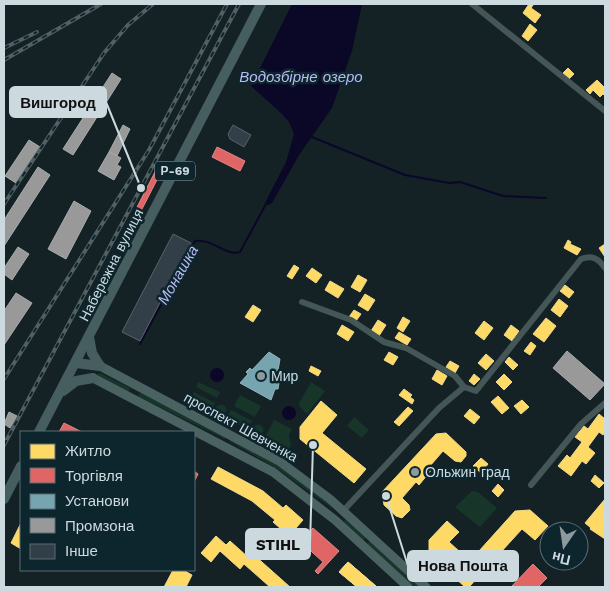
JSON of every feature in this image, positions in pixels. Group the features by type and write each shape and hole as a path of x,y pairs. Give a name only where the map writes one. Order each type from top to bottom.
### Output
{"main road":[{"name":"Набережна вулиця","path":"40,431 261,4"},
{"path":"89,337 92,354 100,366"},
{"path":"76,363 100,366"},
{"path":"76,363 93,378"},
{"path":"60,393 76,381 93,378"},
{"path":"4,499 20,468"}],"street":[{"path":"472,4 605,111"},
{"path":"302,302 351,320 384,342 406,348 455,376 464,387 476,391 581,258 590,256 596,258 605,268"},
{"name":"проспект Шевченка","path":"100,366 279,461 343,511 426,587"},
{"name":"проспект Шевченка","path":"93,378 274,472 335,520 408,587"},
{"path":"132,398 138,386"},
{"path":"335,520 440,408 464,387"},
{"path":"531,485 581,424 605,403"}],"green space":[{"path":"100,373 130,388 129,392 98,377 97,374"},
{"path":"198,382 220,392 217,398 196,387"},
{"path":"311,382 325,391 307,414 298,405"},
{"path":"194,392 215,403 212,410 191,398"},
{"path":"141,393 227,436 225,439 139,397 138,394"},
{"path":"240,395 261,406 255,417 234,406"},
{"path":"219,405 223,405 226,410 225,414 219,415 216,412 216,408"},
{"path":"231,410 252,421 248,430 226,418"},
{"path":"354,417 369,430 362,438 347,426"},
{"path":"274,420 292,429 289,435 291,446 287,451 264,439"},
{"path":"258,424 264,430 258,436 252,430"},
{"path":"230,438 278,465 332,505 332,508 276,468 229,441"},
{"path":"472,491 478,492 497,508 480,527 455,507"},
{"path":"345,519 366,538 363,540 344,522"},
{"path":"370,541 420,587 414,587 367,544"}],"water":[{"name":"Водозбірне озеро","path":"292,4 362,4 352,51 332,108 299,155 272,203 268,205 265,203 286,162 294,134 289,122 281,113 251,86"},
{"path":"217,368 222,370 224,375 222,380 217,382 212,380 210,375 212,370"},
{"path":"289,406 294,408 296,413 294,418 289,420 284,418 282,413 284,408"}],"building: Житло":[{"path":"529,4 533,5 531,8 541,15 535,23 523,13"},
{"path":"530,24 537,30 528,41 522,36"},
{"path":"568,68 574,74 569,79 563,73"},
{"path":"597,80 605,88 605,96 603,94 600,97 593,90 590,94 586,90"},
{"path":"568,240 571,242 570,244 581,249 577,255 564,248"},
{"path":"605,244 605,257 599,248"},
{"path":"294,265 299,268 292,279 287,276"},
{"path":"312,268 322,275 316,283 306,276"},
{"path":"358,275 367,280 360,292 351,287"},
{"path":"330,281 344,289 338,298 325,290"},
{"path":"565,285 574,292 569,298 560,291"},
{"path":"365,294 375,300 368,311 358,305"},
{"path":"559,299 568,306 560,317 551,310"},
{"path":"253,305 261,310 253,322 245,317"},
{"path":"354,310 361,314 356,321 349,317"},
{"path":"403,317 410,321 403,332 397,328"},
{"path":"546,318 556,326 544,342 533,334"},
{"path":"378,320 386,325 379,336 371,331"},
{"path":"484,321 493,328 484,340 475,333"},
{"path":"342,325 354,332 348,341 337,334"},
{"path":"511,325 519,331 512,341 504,335"},
{"path":"399,332 411,339 407,345 395,338"},
{"path":"531,342 536,346 530,355 524,351"},
{"path":"389,352 398,357 393,365 384,360"},
{"path":"486,354 494,361 486,370 478,363"},
{"path":"509,357 518,365 513,370 505,362"},
{"path":"450,361 459,366 455,373 446,367"},
{"path":"311,366 321,371 318,376 309,371"},
{"path":"437,370 447,376 442,385 432,379"},
{"path":"474,374 480,379 474,385 469,381"},
{"path":"504,374 512,382 504,390 496,382"},
{"path":"404,389 412,395 410,397 414,400 412,404 399,395"},
{"path":"498,396 509,408 502,414 491,402"},
{"path":"522,400 529,407 521,414 514,406"},
{"path":"321,401 337,415 322,433 366,469 354,483 300,439 300,427"},
{"path":"408,407 413,411 399,426 394,422"},
{"path":"470,409 480,417 474,424 464,416"},
{"path":"599,414 605,419 605,432 603,435 599,432 588,447 595,453 586,464 582,461 571,476 558,466 567,455 570,458 582,442 575,437 584,426 588,429"},
{"name":"Ольжин град","path":"446,433 466,452 466,456 461,462 455,461 443,451 430,466 433,468 419,485 416,482 402,498 409,505 410,510 402,518 396,516 384,505 382,492 436,434"},
{"path":"481,458 488,464 481,473 473,466"},
{"path":"218,467 263,491 283,508 286,505 303,520 289,536 273,522 275,520 252,501 211,479"},
{"path":"595,475 604,483 599,488 591,481"},
{"path":"498,484 504,490 498,497 492,491"},
{"path":"605,499 605,539 590,529 589,521 587,521"},
{"path":"530,510 542,521 539,521 539,536 535,540 522,529 469,587 465,587 429,554 429,540 447,521 459,532 449,542 470,561 515,511"},
{"path":"20,525 20,548 11,543"},
{"path":"216,536 226,545 230,541 249,558 253,554 290,587 270,587 244,564 240,569 220,551 211,562 201,553"},
{"path":"348,562 377,587 357,587 339,572"},
{"path":"348,562 377,587 357,587 339,572"},
{"path":"172,571 185,571 192,575 186,587 164,587"}],"building: Торгівля":[{"path":"217,147 245,161 240,171 212,157"},
{"path":"157,168 162,170 140,213 135,211"},
{"path":"64,423 80,431 60,431"},
{"path":"313,528 339,551 318,574 315,571 323,562 301,542"},
{"path":"533,564 547,578 538,587 511,587"}],"building: Установи":[{"name":"Мир","path":"269,352 280,359 276,382 279,383 278,389 275,389 271,400 240,383 248,374 246,372 250,368 252,370"}],"building: Промзона":[{"path":"112,73 121,79 73,155 63,149"},
{"path":"123,125 130,129 117,156 109,152"},
{"path":"29,140 40,147 16,183 5,176"},
{"path":"109,152 121,158 117,165 121,167 114,180 98,171"},
{"path":"38,167 50,175 4,246 4,220"},
{"path":"74,201 91,211 66,259 48,249"},
{"path":"18,247 29,254 12,280 4,274 4,268"},
{"path":"16,293 32,303 4,345 4,311"},
{"path":"567,351 605,384 590,400 553,368"},
{"path":"9,412 17,416 10,428 4,424"}],"building: Інше":[{"path":"233,125 251,135 244,147 230,139 228,134"},
{"path":"173,234 191,243 140,341 122,332"}],"waterway":[{"path":"312,137 405,175 449,183 460,182 503,196 546,198"},
{"name":"Монашка","path":"140,344 195,241 207,242 230,252 240,252 266,204"}],"railway":[{"path":"4,60 101,4"},
{"path":"4,204 104,53 128,25 153,4"},
{"path":"4,379 149,150 227,4"},
{"path":"4,445 239,4"},
{"path":"4,48 37,32"}],"place":[{"name":"Вишгород","path":"141,188"},
{"name":"Мир","path":"261,376"},
{"name":"STIHL","path":"313,445"},
{"name":"Ольжин град","path":"415,472"},
{"name":"Нова Пошта","path":"386,496"}]}
